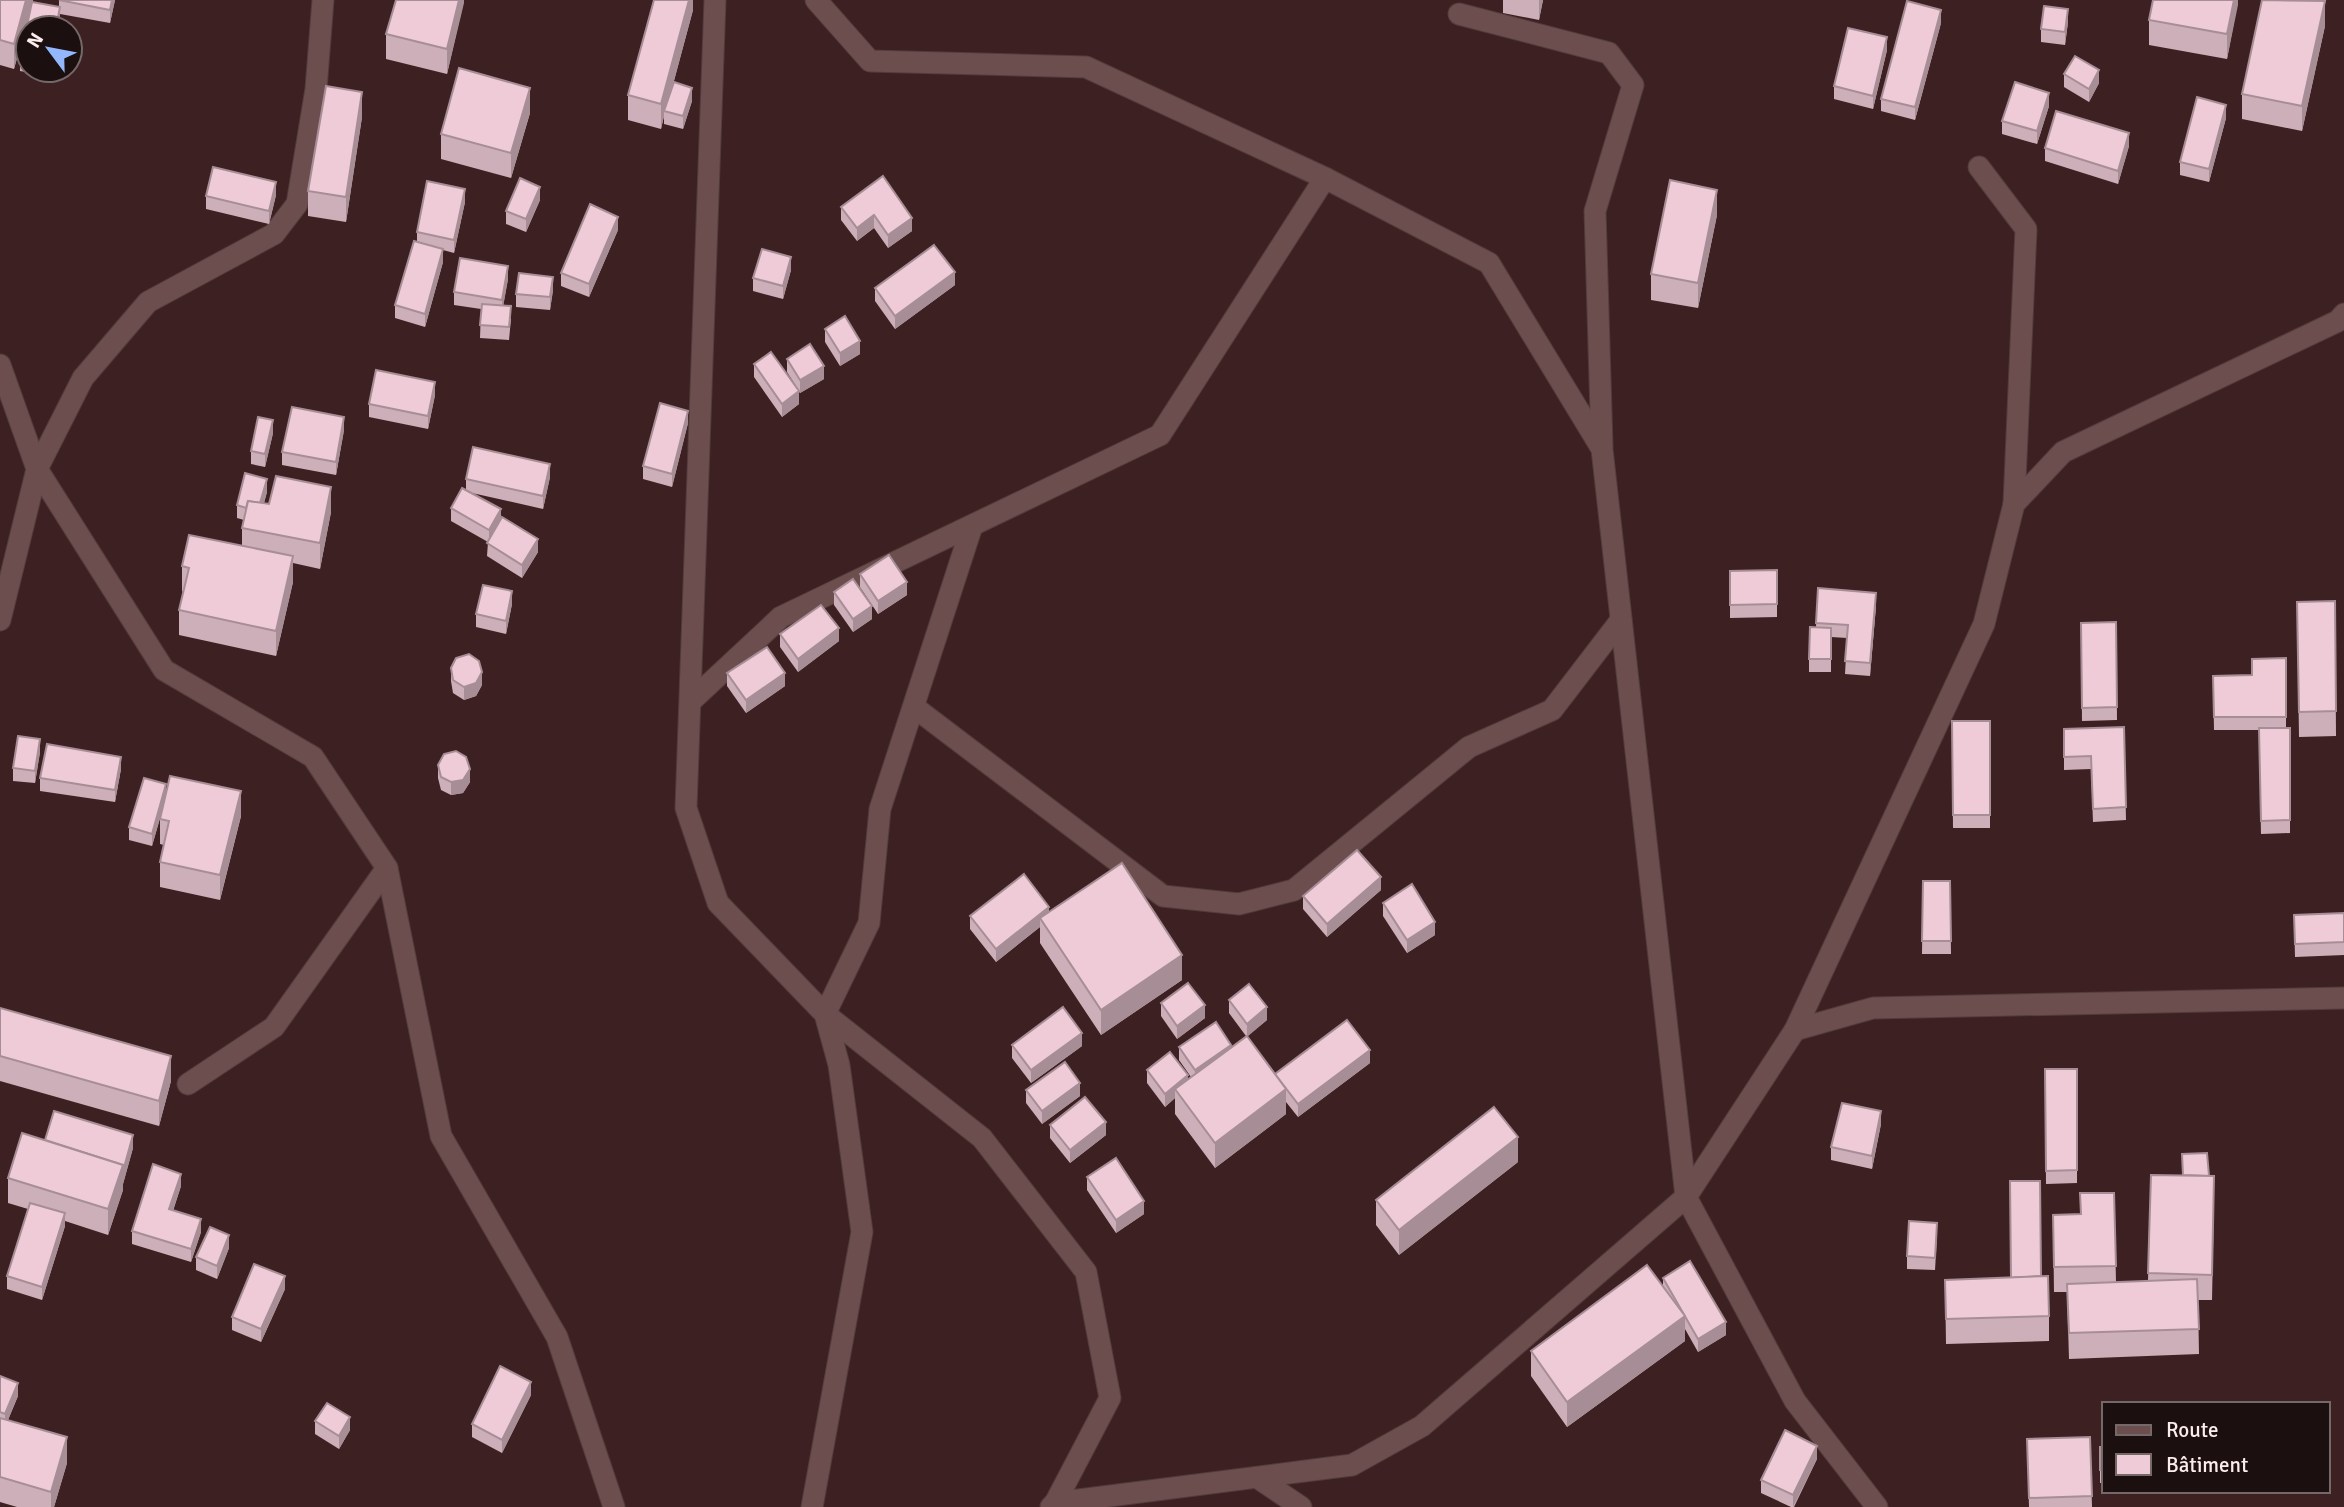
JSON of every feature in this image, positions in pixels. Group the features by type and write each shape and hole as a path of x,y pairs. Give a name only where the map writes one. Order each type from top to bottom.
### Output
{"street":[{"path":"0,620 37,470 83,378 148,302 274,234 297,204 316,89 323,0"},
{"path":"715,0 687,808 718,903 825,1014 982,1138 1086,1272 1110,1398 1053,1505"},
{"path":"816,0 870,61 1086,67 1325,178 1489,263 1602,449"},
{"path":"1459,14 1609,53 1633,85 1595,211 1602,449 1686,1197 1795,1401 1877,1507"},
{"path":"1053,1505 1352,1465 1422,1426 1686,1197 1796,1030 1984,624 2014,504 2026,229 1979,167"},
{"path":"691,701 781,617 1160,435 1325,178"},
{"path":"2014,504 2063,452 2338,321 2344,314"},
{"path":"0,365 37,470 164,670 313,757 387,868 441,1136 557,1337 614,1507"},
{"path":"812,1507 862,1232 839,1065 825,1014 870,923 880,809 972,526"},
{"path":"914,707 1163,896 1239,904 1294,890 1469,747 1552,710 1621,620"},
{"path":"188,1084 274,1027 387,868"},
{"path":"1796,1030 1873,1008 2344,998"},
{"path":"1258,1478 1301,1507"}],"building":[{"path":"0,0 26,0 22,14 14,14 14,44 0,40"},
{"path":"59,0 112,0 110,10"},
{"path":"396,0 459,0 447,49 386,34"},
{"path":"654,0 689,0 661,104 628,95"},
{"path":"2153,0 2234,0 2227,34 2149,20"},
{"path":"2262,0 2325,1 2302,106 2242,94"},
{"path":"1907,1 1941,10 1915,107 1881,99"},
{"path":"32,2 60,7 59,14 29,14"},
{"path":"2044,6 2068,9 2065,32 2041,29"},
{"path":"1848,28 1887,37 1873,96 1834,86"},
{"path":"2075,56 2099,70 2089,89 2064,74"},
{"path":"459,68 530,88 511,153 441,134"},
{"path":"674,82 692,88 683,116 664,111"},
{"path":"2015,82 2049,93 2037,131 2002,121"},
{"path":"326,86 362,92 346,197 308,191"},
{"path":"2197,97 2226,105 2209,169 2180,162"},
{"path":"2056,111 2129,133 2118,171 2045,148"},
{"path":"213,167 276,182 269,211 206,196"},
{"path":"883,176 912,218 888,235 874,215 857,228 841,207"},
{"path":"520,178 540,187 526,219 506,211"},
{"path":"1670,180 1717,190 1698,283 1651,274"},
{"path":"427,181 465,189 454,240 417,232"},
{"path":"590,204 618,217 589,284 561,273"},
{"path":"414,241 443,249 425,314 395,305"},
{"path":"934,245 955,272 895,316 875,288"},
{"path":"762,249 791,257 783,286 753,278"},
{"path":"460,258 508,266 502,300 454,292"},
{"path":"519,273 553,277 550,297 516,294"},
{"path":"482,304 511,306 509,327 480,325"},
{"path":"845,316 860,341 840,353 825,329"},
{"path":"810,344 824,366 800,380 787,359"},
{"path":"771,352 799,391 782,404 754,364"},
{"path":"376,370 435,382 428,416 369,404"},
{"path":"660,403 688,411 672,474 643,466"},
{"path":"292,407 344,417 336,462 282,452"},
{"path":"258,417 273,420 265,454 251,451"},
{"path":"473,447 550,464 543,496 466,479"},
{"path":"245,473 267,479 260,503 248,501 246,508 237,505"},
{"path":"276,476 331,487 320,543 242,528 248,501 269,504"},
{"path":"462,488 501,509 489,530 451,508"},
{"path":"502,517 538,539 522,565 487,543"},
{"path":"189,535 293,556 276,631 179,610 189,568 182,566"},
{"path":"889,555 907,582 878,601 860,574"},
{"path":"1777,570 1777,604 1730,605 1730,571"},
{"path":"853,579 872,606 853,619 834,592"},
{"path":"483,585 512,591 506,621 476,614"},
{"path":"1818,588 1876,593 1870,663 1845,661 1848,625 1816,623"},
{"path":"2335,601 2336,711 2299,712 2297,602"},
{"path":"821,605 839,628 798,659 780,634"},
{"path":"2116,622 2117,707 2082,708 2081,623"},
{"path":"1810,627 1831,628 1831,659 1809,659"},
{"path":"767,647 785,673 746,700 727,673"},
{"path":"469,654 479,661 482,672 476,683 464,687 453,680 451,668 456,658"},
{"path":"2286,658 2286,717 2214,717 2213,676 2252,675 2252,659"},
{"path":"1952,721 1990,721 1990,815 1953,815"},
{"path":"2124,727 2126,807 2093,809 2091,756 2064,757 2064,729"},
{"path":"2259,728 2290,728 2290,820 2261,821"},
{"path":"18,736 40,739 35,771 13,768"},
{"path":"47,744 121,757 115,790 40,778"},
{"path":"456,751 466,757 470,769 463,780 451,782 441,777 438,765 444,754"},
{"path":"170,776 241,791 220,875 160,862 169,821 160,819"},
{"path":"144,778 166,784 152,834 129,827"},
{"path":"1357,850 1381,877 1327,924 1303,896"},
{"path":"1122,863 1182,955 1101,1010 1040,918"},
{"path":"1024,874 1049,907 996,949 970,916"},
{"path":"1923,881 1950,881 1951,941 1922,941"},
{"path":"1412,884 1435,922 1407,940 1383,903"},
{"path":"2344,913 2344,942 2295,944 2294,915"},
{"path":"1188,983 1205,1005 1177,1026 1161,1003"},
{"path":"1249,984 1267,1007 1247,1024 1229,1000"},
{"path":"1063,1007 1082,1033 1031,1070 1012,1045"},
{"path":"0,1008 171,1056 159,1101 0,1056"},
{"path":"1347,1020 1370,1050 1298,1104 1275,1074"},
{"path":"1216,1022 1231,1045 1195,1070 1179,1047"},
{"path":"1247,1036 1286,1089 1215,1143 1175,1089"},
{"path":"1170,1052 1188,1075 1165,1094 1147,1070"},
{"path":"1065,1062 1080,1083 1042,1111 1026,1090"},
{"path":"2045,1069 2077,1069 2077,1170 2046,1171"},
{"path":"1085,1097 1106,1122 1070,1150 1050,1125"},
{"path":"1842,1103 1881,1111 1872,1156 1831,1147"},
{"path":"1494,1107 1518,1137 1399,1230 1376,1200"},
{"path":"54,1111 133,1135 123,1171 123,1165 45,1140"},
{"path":"22,1133 123,1165 108,1209 8,1178"},
{"path":"2207,1153 2209,1176 2183,1175 2182,1154"},
{"path":"1116,1158 1144,1201 1116,1220 1087,1177"},
{"path":"153,1164 181,1174 169,1209 201,1219 191,1249 132,1231"},
{"path":"2151,1175 2214,1176 2212,1275 2148,1273"},
{"path":"2010,1181 2040,1181 2041,1276 2011,1278"},
{"path":"2080,1193 2114,1193 2116,1266 2054,1267 2053,1215 2081,1214"},
{"path":"30,1203 65,1213 42,1287 7,1276"},
{"path":"1909,1221 1937,1223 1935,1258 1907,1256"},
{"path":"210,1227 229,1235 217,1266 196,1257"},
{"path":"1690,1261 1726,1322 1698,1339 1663,1278"},
{"path":"254,1264 285,1276 261,1329 232,1317"},
{"path":"1647,1265 1685,1316 1567,1402 1531,1351"},
{"path":"2048,1276 2049,1316 1946,1319 1945,1280"},
{"path":"2197,1279 2199,1329 2069,1333 2067,1284"},
{"path":"500,1366 531,1382 502,1440 472,1424"},
{"path":"0,1376 18,1383 5,1414 0,1412"},
{"path":"327,1403 350,1417 339,1436 315,1421"},
{"path":"0,1418 67,1437 51,1492 0,1477"},
{"path":"1785,1430 1817,1446 1793,1495 1761,1480"},
{"path":"2090,1437 2092,1496 2029,1498 2027,1439"},
{"path":"2100,1447 2102,1447 2102,1470"}]}
